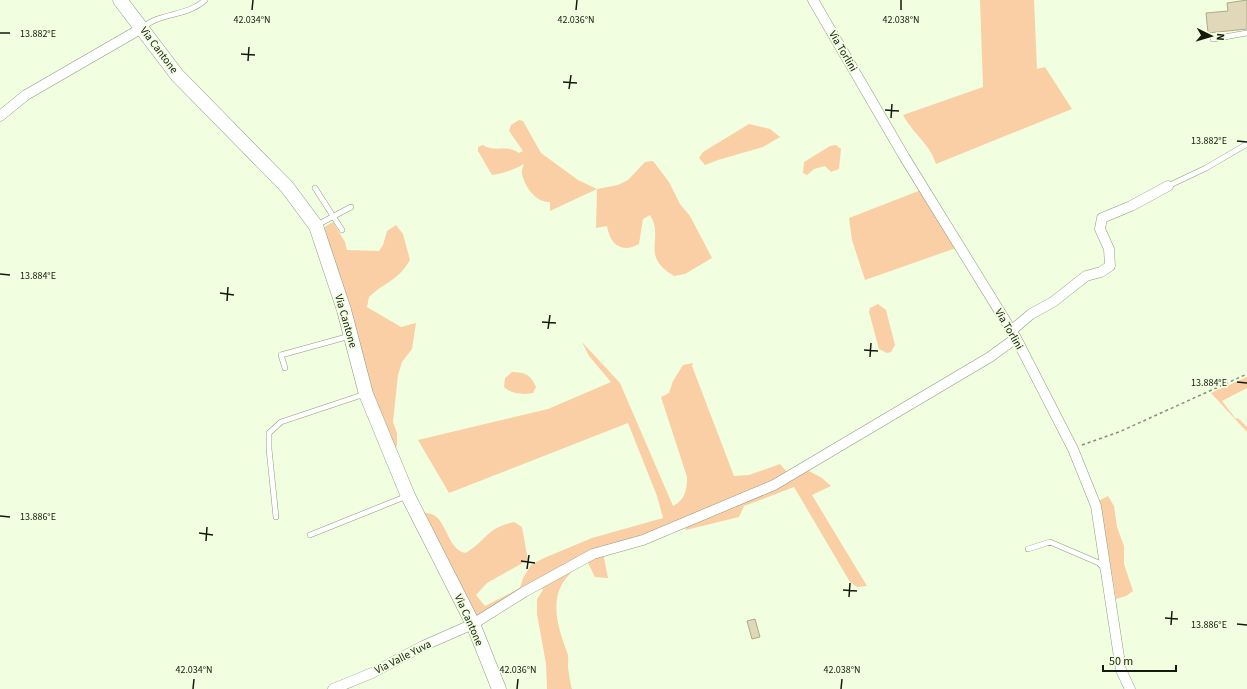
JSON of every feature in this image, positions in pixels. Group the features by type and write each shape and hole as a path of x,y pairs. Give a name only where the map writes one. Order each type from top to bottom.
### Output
{"main road":[{"name":"Via Cantone","path":"120,0 177,75 287,187 316,226 351,335 366,394 408,496 472,624 499,689"}],"street":[{"name":"Via Torlini","path":"813,0 905,158 1013,334 1073,449 1096,506 1121,670 1130,689"},
{"path":"0,116 26,95 142,28"},
{"name":"Via Valle Yuva","path":"333,689 372,673 423,646 472,624 524,592 593,554 643,540 774,485 990,357 1031,314 1053,302 1086,276 1100,272 1110,266 1109,249 1100,230 1102,218 1131,206 1168,186"}],"lane":[{"path":"142,28 150,21 197,8 205,0"},
{"path":"1213,39 1247,33"},
{"path":"1168,186 1206,168 1247,144"},
{"path":"315,188 342,230"},
{"path":"316,226 351,207"},
{"path":"285,368 281,355 351,335"},
{"path":"276,517 269,449 269,433 281,422 366,394"},
{"path":"310,535 408,496"},
{"path":"1028,549 1050,542 1099,563 1107,573"}],"path":[{"path":"1073,449 1119,432 1247,374"}],"shaded area":[{"path":"980,0 1034,0 1037,69 1045,67 1072,109 936,164 926,145 903,115 983,87"},
{"path":"519,120 523,121 541,153 578,180 597,189 550,211 550,202 540,200 528,189 522,173 524,164 508,171 492,175 478,151 478,147 483,145 492,148 510,149 519,153 523,151 509,131 511,125"},
{"path":"749,124 770,129 780,137 763,147 705,165 699,158 703,152"},
{"path":"836,145 841,149 839,169 831,172 825,166 814,169 807,175 803,173 804,162 830,146"},
{"path":"653,161 669,182 680,204 690,216 712,258 685,274 674,276 664,268 658,261 655,254 654,224 650,215 643,219 639,244 627,248 617,246 608,232 607,226 596,228 597,189 618,185 628,180 645,162"},
{"path":"921,190 956,248 865,280 852,240 849,218"},
{"path":"333,222 345,242 347,250 379,251 383,245 387,231 396,225 403,234 410,260 396,277 369,297 367,307 401,327 416,323 412,349 402,362 398,375 393,422 397,433 397,446 394,452 369,390 319,230"},
{"path":"878,304 886,310 895,345 891,352 887,353 879,349 869,312 870,308"},
{"path":"582,342 620,383 673,506 683,498 687,477 661,397 669,393 673,381 683,365 693,363 692,366 734,476 749,475 780,464 788,473 800,466 822,478 831,486 812,495 867,586 857,587 850,582 794,487 744,506 739,517 686,530 682,519 643,537 604,549 604,558 608,578 595,577 588,563 572,571 568,576 558,594 557,613 558,623 568,654 568,667 572,689 547,689 546,664 537,614 537,599 543,590 539,582 475,618 419,514 428,513 435,516 453,544 458,550 465,553 497,528 514,522 522,527 528,560 487,583 476,595 485,606 520,588 523,578 531,565 544,558 592,538 663,518 657,496 628,423 449,493 418,440 548,409 611,382 589,356"},
{"path":"512,372 521,373 530,377 536,387 533,393 517,393 504,387 505,378"},
{"path":"1247,377 1247,388 1222,401 1236,419 1238,418 1247,427 1247,432 1211,393"},
{"path":"1108,496 1114,506 1117,527 1124,546 1124,564 1133,591 1126,596 1116,599 1104,525 1098,501"}],"building":[{"path":"1247,0 1247,29 1208,33 1206,13 1228,11 1227,3"},
{"path":"755,619 760,637 752,639 747,621"}]}
